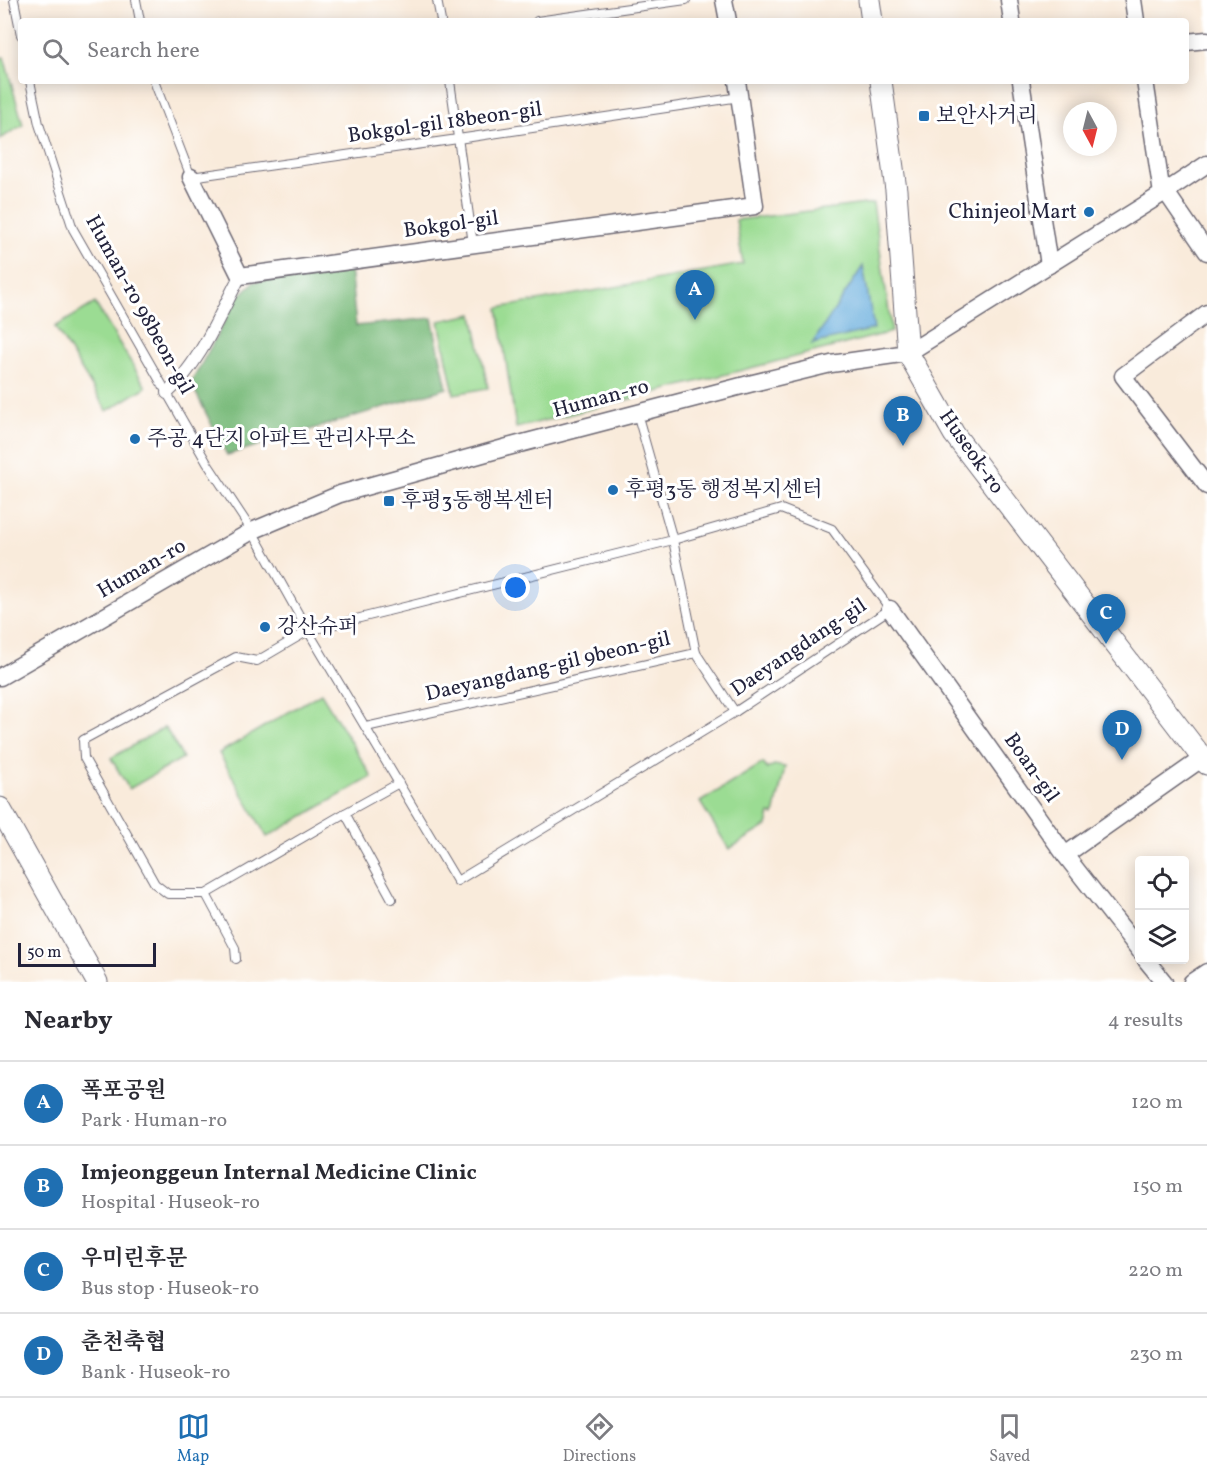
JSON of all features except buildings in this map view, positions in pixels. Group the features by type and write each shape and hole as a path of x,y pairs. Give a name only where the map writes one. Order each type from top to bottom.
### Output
{"street":[{"path":"724,0 727,18"},
{"path":"869,0 872,18"},
{"path":"1009,0 1012,18"},
{"path":"1133,0 1136,18"},
{"path":"1189,42 1207,39"},
{"name":"Huseok-ro","path":"881,84 896,190 908,353 954,434 1206,759"},
{"path":"1021,84 1049,265"},
{"path":"1146,84 1164,193 1207,252"},
{"name":"Bokgol-gil","path":"240,276 755,206 739,89"},
{"name":"Human-ro","path":"0,677 252,531 340,494 637,413 831,364 908,353 1207,164"},
{"path":"167,393 180,382 210,333 240,276 191,177"},
{"path":"1207,313 1123,376 1207,486"},
{"name":"Boan-gil","path":"890,609 1065,855 1135,945"},
{"path":"1065,855 1206,759"},
{"path":"0,808 97,982"},
{"path":"1149,964 1164,982"},
{"path":"1192,982 1207,972"}],"lane":[{"path":"14,0 18,20"},
{"path":"136,0 139,18"},
{"path":"437,0 440,18"},
{"path":"558,18 686,0"},
{"name":"Human-ro 98beon-gil","path":"31,84 39,124 73,229 207,464 252,531"},
{"path":"155,84 191,177"},
{"path":"450,84 473,244"},
{"name":"Bokgol-gil 18beon-gil","path":"191,177 458,140 739,89"},
{"name":"Daeyangdang-gil 9beon-gil","path":"366,727 696,653 673,540 637,413"},
{"name":"Daeyangdang-gil","path":"252,531 308,631 457,880 735,712 890,609 832,529 781,509 673,540 308,631"},
{"path":"308,631 257,661 236,657 83,740 84,758 155,884 168,894 206,894 399,783"},
{"path":"696,653 735,712"},
{"path":"345,813 392,899"},
{"path":"206,894 235,948 236,959"}],"green space":[{"path":"4,57 23,125 0,139 0,58"},
{"path":"873,203 892,332 516,428 498,308 743,264 736,220"},
{"path":"350,268 356,326 432,318 447,388 227,455 191,383 238,297 254,282"},
{"path":"95,303 146,387 107,411 55,327"},
{"path":"473,314 488,388 454,394 439,321"},
{"path":"321,693 372,777 267,837 219,753"},
{"path":"165,727 183,758 129,789 111,758"},
{"path":"763,763 767,769 774,765 785,767 774,815 770,814 767,826 729,849 700,802"}],"water":[{"path":"863,266 874,329 812,344"}],"place":[{"name":"보안사거리","path":"924,116"},
{"name":"Chinjeol Mart","path":"1089,212"},
{"name":"폭포공원","path":"695,320"},
{"name":"주공 4단지 아파트 관리사무소","path":"135,439"},
{"name":"Imjeonggeun Internal Medicine Clinic","path":"903,446"},
{"name":"후평3동 행정복지센터","path":"613,490"},
{"name":"후평3동행복센터","path":"389,501"},
{"name":"강산슈퍼","path":"265,627"},
{"name":"우미린후문","path":"1106,644"},
{"name":"춘천축협","path":"1122,760"}]}
